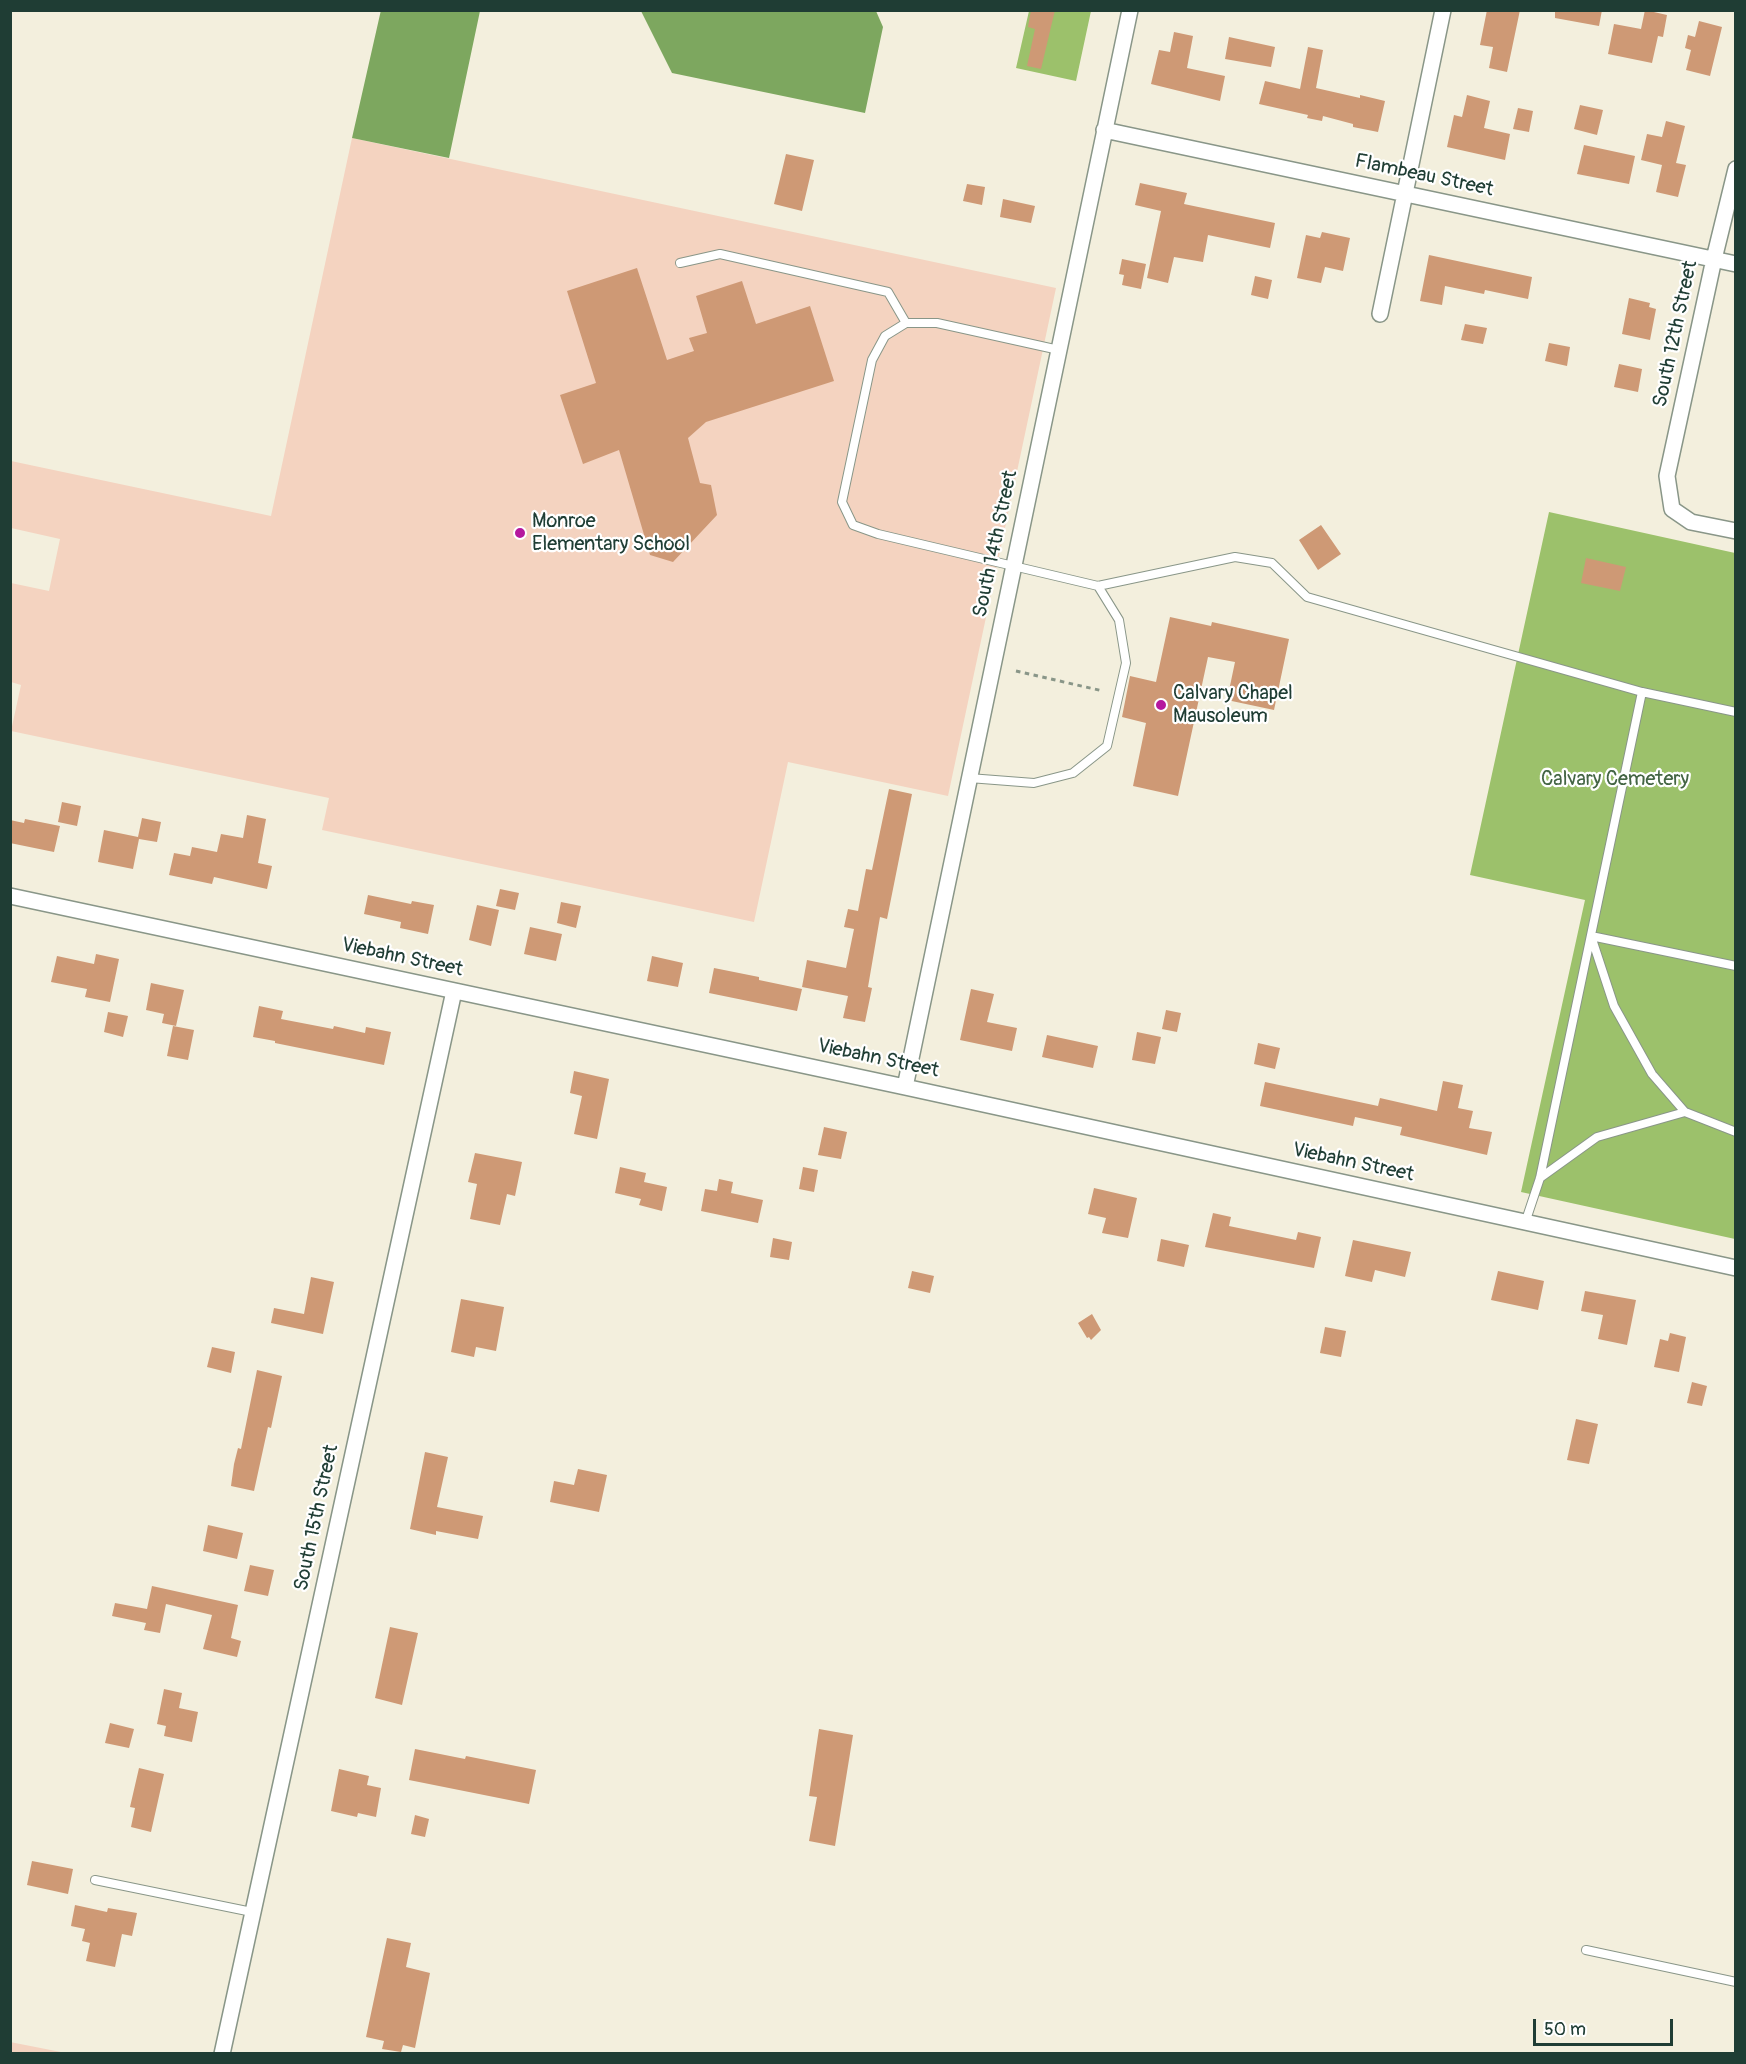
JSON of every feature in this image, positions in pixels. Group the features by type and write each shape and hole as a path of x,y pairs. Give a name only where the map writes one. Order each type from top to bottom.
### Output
{"street":[{"name":"South 14th Street","path":"905,1087 1130,10"},
{"path":"1380,314 1443,10"},
{"name":"Flambeau Street","path":"1104,130 1736,264"},
{"name":"South 12th Street","path":"1736,169 1667,477 1672,509 1691,522 1736,531"},
{"name":"Viebahn Street","path":"10,896 905,1087 1736,1268"},
{"name":"South 15th Street","path":"222,2054 454,991"}],"lane":[{"path":"680,263 720,254 888,292 906,323"},
{"path":"1059,350 937,323 906,323 885,336 872,360 842,502 853,525 878,534 1098,586 1235,557 1272,563 1307,597 1642,692 1736,712"},
{"path":"969,778 1034,783 1073,773 1107,746 1126,663 1119,620 1098,586"},
{"path":"1524,1223 1540,1179 1642,692"},
{"path":"1591,936 1736,966"},
{"path":"1591,936 1614,1006 1652,1074 1685,1112 1736,1132"},
{"path":"1540,1179 1597,1137 1685,1112"},
{"path":"95,1880 252,1912"},
{"path":"1586,1950 1736,1982"}],"path":[{"path":"1016,671 1103,691"}],"shaded area":[{"name":"Monroe Elementary School","path":"352,138 1056,288 948,796 788,762 754,922 322,830 329,798 11,731 21,685 11,682 11,583 49,591 60,539 11,528 11,461 271,516"},
{"path":"10,2042 66,2053 11,2053"}],"green space":[{"path":"381,10 480,11 449,158 352,138"},
{"path":"641,11 876,11 883,27 865,113 672,73"},
{"path":"1029,11 1091,11 1076,81 1016,68"},
{"name":"Calvary Cemetery","path":"1549,512 1735,553 1735,1239 1521,1192 1585,900 1470,875"}],"building":[{"path":"1031,10 1055,10 1041,69 1027,66 1035,29 1028,27"},
{"path":"1487,10 1520,10 1507,72 1489,68 1493,47 1480,45"},
{"path":"1555,10 1602,10 1599,26 1555,18"},
{"path":"1645,10 1667,15 1663,37 1658,36 1652,63 1608,54 1614,24 1641,29"},
{"path":"1699,21 1722,27 1710,76 1686,70 1691,50 1685,48 1688,35 1695,37"},
{"path":"1174,32 1193,36 1187,68 1225,76 1220,101 1151,84 1159,50 1170,52"},
{"path":"1229,37 1275,47 1271,67 1225,59"},
{"path":"1308,47 1323,50 1316,88 1385,101 1378,132 1353,127 1353,124 1323,116 1322,121 1307,118 1308,115 1259,104 1265,81 1300,89"},
{"path":"1467,95 1490,101 1484,128 1510,134 1505,160 1447,147 1454,115 1462,117"},
{"path":"1580,105 1603,110 1597,135 1574,129"},
{"path":"1518,108 1533,111 1529,132 1513,129"},
{"path":"1666,121 1685,126 1676,163 1686,165 1678,197 1656,192 1662,165 1641,160 1647,134 1662,137"},
{"path":"1584,145 1635,156 1629,184 1577,174"},
{"path":"786,154 814,160 802,211 774,204"},
{"path":"1140,183 1187,193 1184,204 1275,223 1270,248 1208,235 1203,262 1174,257 1168,283 1147,278 1161,211 1135,205"},
{"path":"967,184 985,187 982,205 963,201"},
{"path":"1003,199 1035,206 1031,223 1000,217"},
{"path":"1322,232 1350,238 1343,271 1325,267 1321,283 1297,278 1306,235 1320,238"},
{"path":"1429,255 1532,277 1528,299 1485,290 1484,294 1445,286 1442,305 1420,301"},
{"path":"1122,259 1146,264 1141,289 1122,285 1124,275 1119,274"},
{"path":"637,268 667,360 694,351 689,338 707,333 696,296 742,281 756,324 810,306 834,381 706,422 688,438 700,483 711,485 717,515 673,562 650,555 619,450 583,464 560,395 596,383 567,291"},
{"path":"1255,276 1272,280 1268,299 1251,295"},
{"path":"1629,298 1650,303 1649,307 1656,309 1650,340 1622,334"},
{"path":"1465,324 1487,328 1483,344 1461,340"},
{"path":"1549,343 1570,347 1567,366 1545,361"},
{"path":"1619,364 1642,369 1638,392 1614,387"},
{"path":"1321,525 1341,554 1318,570 1299,540"},
{"path":"1586,558 1626,567 1620,591 1581,583"},
{"name":"Calvary Chapel Mausoleum","path":"1170,617 1211,626 1212,622 1289,639 1274,710 1227,700 1235,662 1208,657 1178,796 1133,786 1146,723 1122,717 1130,676 1156,682"},
{"path":"889,789 912,794 887,919 880,917 868,987 872,988 865,1022 843,1018 848,996 802,987 807,960 846,968 854,929 844,927 848,909 858,911 866,869 872,870"},
{"path":"62,802 81,806 77,826 58,822"},
{"path":"247,815 266,819 258,863 272,866 267,889 214,877 212,884 169,875 174,853 190,856 192,847 217,852 221,834 243,838"},
{"path":"142,818 161,822 157,842 139,839 133,869 98,862 104,830 138,837"},
{"path":"25,819 60,826 54,852 10,843 10,820 24,823"},
{"path":"500,889 519,893 515,910 496,906"},
{"path":"368,895 411,904 412,901 434,905 428,934 400,928 401,922 364,914"},
{"path":"561,902 581,906 576,928 557,923"},
{"path":"477,905 499,910 491,946 469,940"},
{"path":"530,927 562,934 556,961 524,954"},
{"path":"96,954 119,959 110,1002 85,997 87,989 51,982 57,956 94,964"},
{"path":"652,956 683,963 678,987 647,981"},
{"path":"714,968 802,989 797,1011 709,993"},
{"path":"151,983 184,990 176,1026 162,1023 164,1014 146,1010"},
{"path":"971,989 994,994 987,1022 1017,1028 1012,1051 960,1040"},
{"path":"259,1006 283,1011 281,1019 333,1029 334,1026 365,1033 366,1027 391,1032 384,1065 253,1037"},
{"path":"1166,1010 1181,1013 1177,1032 1162,1029"},
{"path":"108,1012 128,1016 123,1037 104,1032"},
{"path":"173,1026 194,1030 188,1060 167,1056"},
{"path":"1137,1032 1161,1037 1155,1064 1132,1060"},
{"path":"1047,1035 1098,1046 1093,1068 1042,1057"},
{"path":"1258,1043 1280,1048 1275,1069 1254,1064"},
{"path":"574,1071 609,1079 597,1139 574,1134 582,1096 570,1093"},
{"path":"1443,1081 1463,1085 1458,1108 1473,1111 1469,1128 1492,1132 1487,1155 1400,1135 1402,1127 1355,1117 1353,1126 1260,1106 1265,1082 1378,1106 1380,1098 1437,1111"},
{"path":"824,1127 847,1132 841,1159 818,1155"},
{"path":"475,1153 522,1162 515,1196 507,1194 500,1225 470,1219 477,1184 468,1182"},
{"path":"620,1167 646,1173 644,1182 667,1187 662,1211 639,1205 641,1199 615,1193"},
{"path":"803,1167 818,1170 814,1192 799,1189"},
{"path":"719,1179 733,1182 731,1193 763,1200 758,1223 701,1211 705,1189 717,1191"},
{"path":"1094,1188 1137,1198 1128,1238 1102,1233 1106,1218 1088,1214"},
{"path":"1213,1213 1231,1217 1229,1226 1296,1240 1298,1232 1321,1237 1314,1268 1205,1247"},
{"path":"773,1238 792,1242 789,1260 770,1257"},
{"path":"1161,1239 1189,1245 1184,1267 1157,1261"},
{"path":"1353,1240 1411,1252 1405,1277 1375,1270 1372,1282 1345,1276"},
{"path":"912,1271 934,1276 930,1293 908,1288"},
{"path":"1498,1271 1544,1281 1538,1310 1491,1300"},
{"path":"311,1277 334,1282 323,1334 271,1323 274,1308 304,1314"},
{"path":"1585,1291 1636,1300 1627,1345 1598,1339 1603,1315 1581,1311"},
{"path":"461,1299 504,1307 496,1351 476,1347 474,1357 451,1352"},
{"path":"1092,1314 1101,1330 1091,1340 1087,1338 1078,1323"},
{"path":"1325,1327 1346,1331 1341,1357 1320,1353"},
{"path":"1670,1333 1686,1337 1679,1372 1654,1367 1660,1339 1668,1341"},
{"path":"212,1347 235,1352 231,1373 207,1367"},
{"path":"257,1370 282,1376 254,1491 231,1486 234,1464 238,1448 241,1449"},
{"path":"1692,1382 1707,1386 1702,1406 1687,1403"},
{"path":"1576,1419 1598,1424 1589,1464 1567,1460"},
{"path":"425,1452 448,1457 437,1507 483,1516 478,1539 436,1531 436,1535 410,1529"},
{"path":"578,1469 607,1475 599,1512 550,1502 554,1481 574,1485"},
{"path":"208,1525 243,1533 237,1559 203,1551"},
{"path":"250,1565 274,1570 268,1596 244,1591"},
{"path":"152,1586 238,1605 231,1638 241,1641 237,1657 203,1649 212,1615 166,1604 160,1633 144,1630 146,1623 112,1616 115,1603 147,1609"},
{"path":"390,1627 418,1633 402,1705 375,1698"},
{"path":"164,1689 182,1693 179,1708 198,1712 192,1742 164,1736 166,1726 157,1724"},
{"path":"110,1723 134,1729 129,1748 105,1743"},
{"path":"819,1729 853,1735 835,1846 809,1841 817,1797 809,1796"},
{"path":"415,1749 465,1759 466,1756 536,1770 529,1804 409,1780"},
{"path":"139,1768 164,1774 151,1832 131,1827 135,1808 130,1807"},
{"path":"339,1769 369,1776 367,1785 381,1788 376,1817 358,1813 357,1817 331,1811"},
{"path":"415,1815 429,1819 425,1837 411,1834"},
{"path":"32,1861 73,1869 68,1894 27,1885"},
{"path":"75,1905 107,1912 108,1908 137,1913 132,1936 122,1934 115,1967 86,1961 90,1943 82,1941 85,1929 71,1926"},
{"path":"387,1938 411,1943 406,1967 430,1973 415,2048 403,2045 401,2052 382,2049 384,2041 366,2037"}],"place":[{"name":"Monroe Elementary School","path":"520,533"},
{"name":"Calvary Chapel Mausoleum","path":"1161,705"}]}
